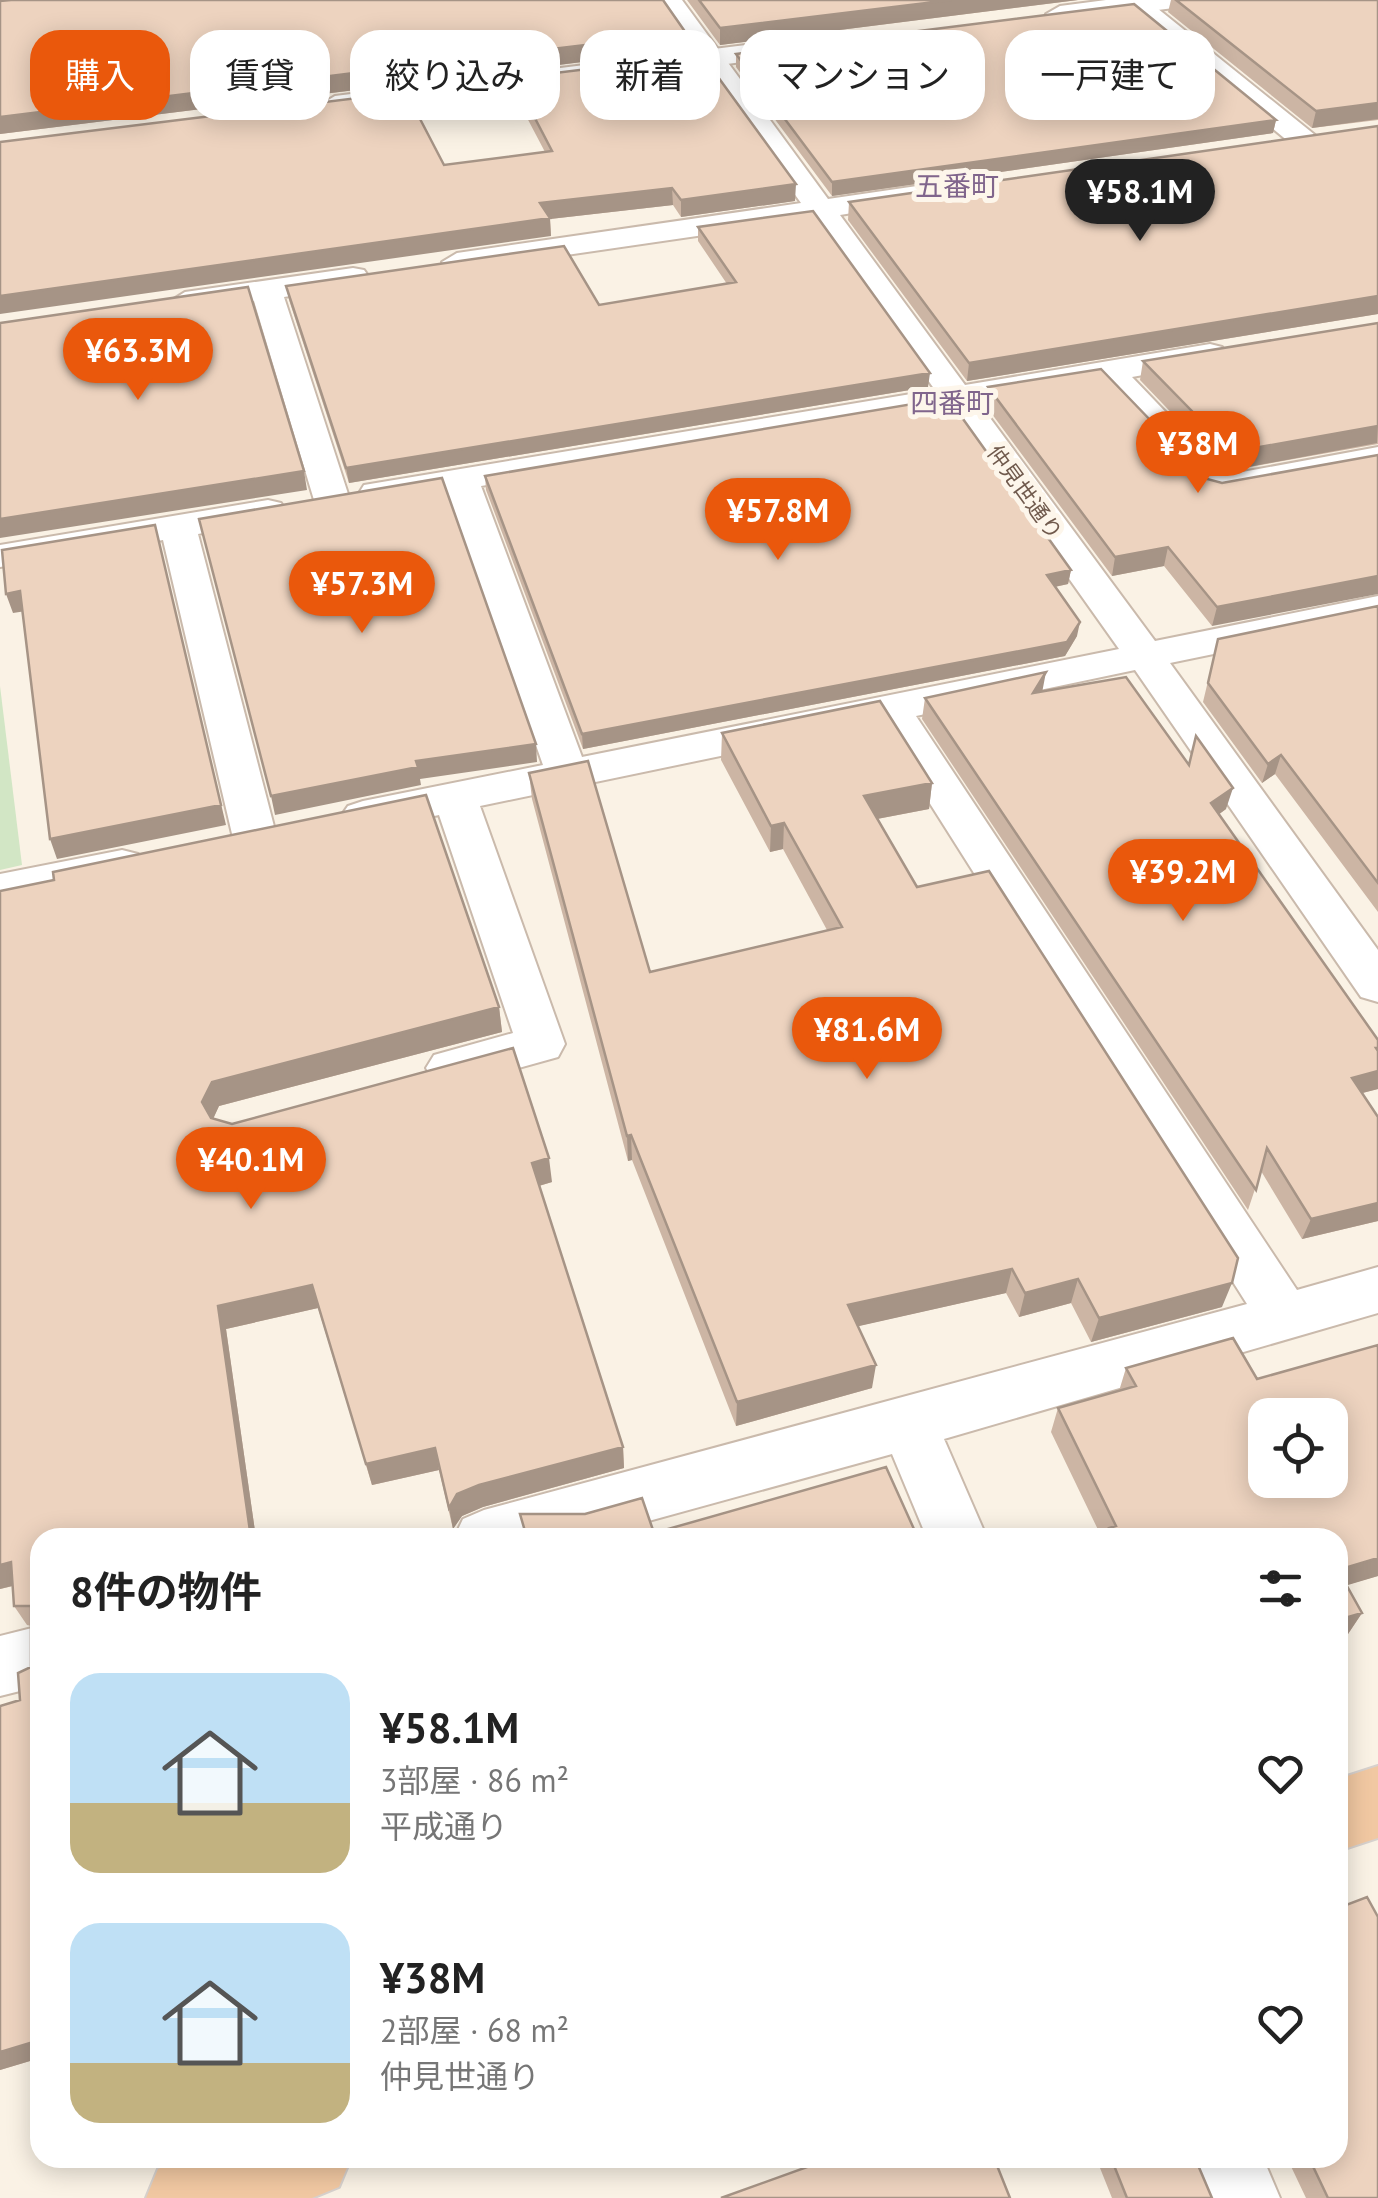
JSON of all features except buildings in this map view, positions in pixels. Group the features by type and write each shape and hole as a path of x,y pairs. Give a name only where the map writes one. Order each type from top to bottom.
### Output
{"highway":[{"path":"1348,1812 1378,1802"},
{"path":"187,2198 279,2168"}],"street":[{"name":"仲見世通り","path":"669,0 691,30"},
{"path":"1041,17 1174,0"},
{"path":"1138,4 1305,141"},
{"name":"仲見世通り","path":"720,70 1378,985"},
{"path":"330,106 580,74"},
{"path":"1266,147 1342,136"},
{"path":"418,268 956,190"},
{"path":"152,306 380,273"},
{"path":"266,290 332,500"},
{"path":"0,556 1243,348"},
{"path":"1108,371 1218,488 1378,458"},
{"path":"460,479 568,774"},
{"path":"178,526 272,834 1378,608"},
{"path":"890,708 1285,1316"},
{"path":"408,1079 541,1044 454,797"},
{"path":"0,890 157,858"},
{"path":"521,1528 909,1424 1378,1290"},
{"path":"909,1424 953,1528"},
{"path":"0,1666 30,1658"},
{"path":"1230,2168 1243,2198"}],"green space":[{"path":"0,686 22,865 0,870"}],"district":[{"name":"五番町","path":"957,185"},
{"name":"四番町","path":"952,402"}]}
